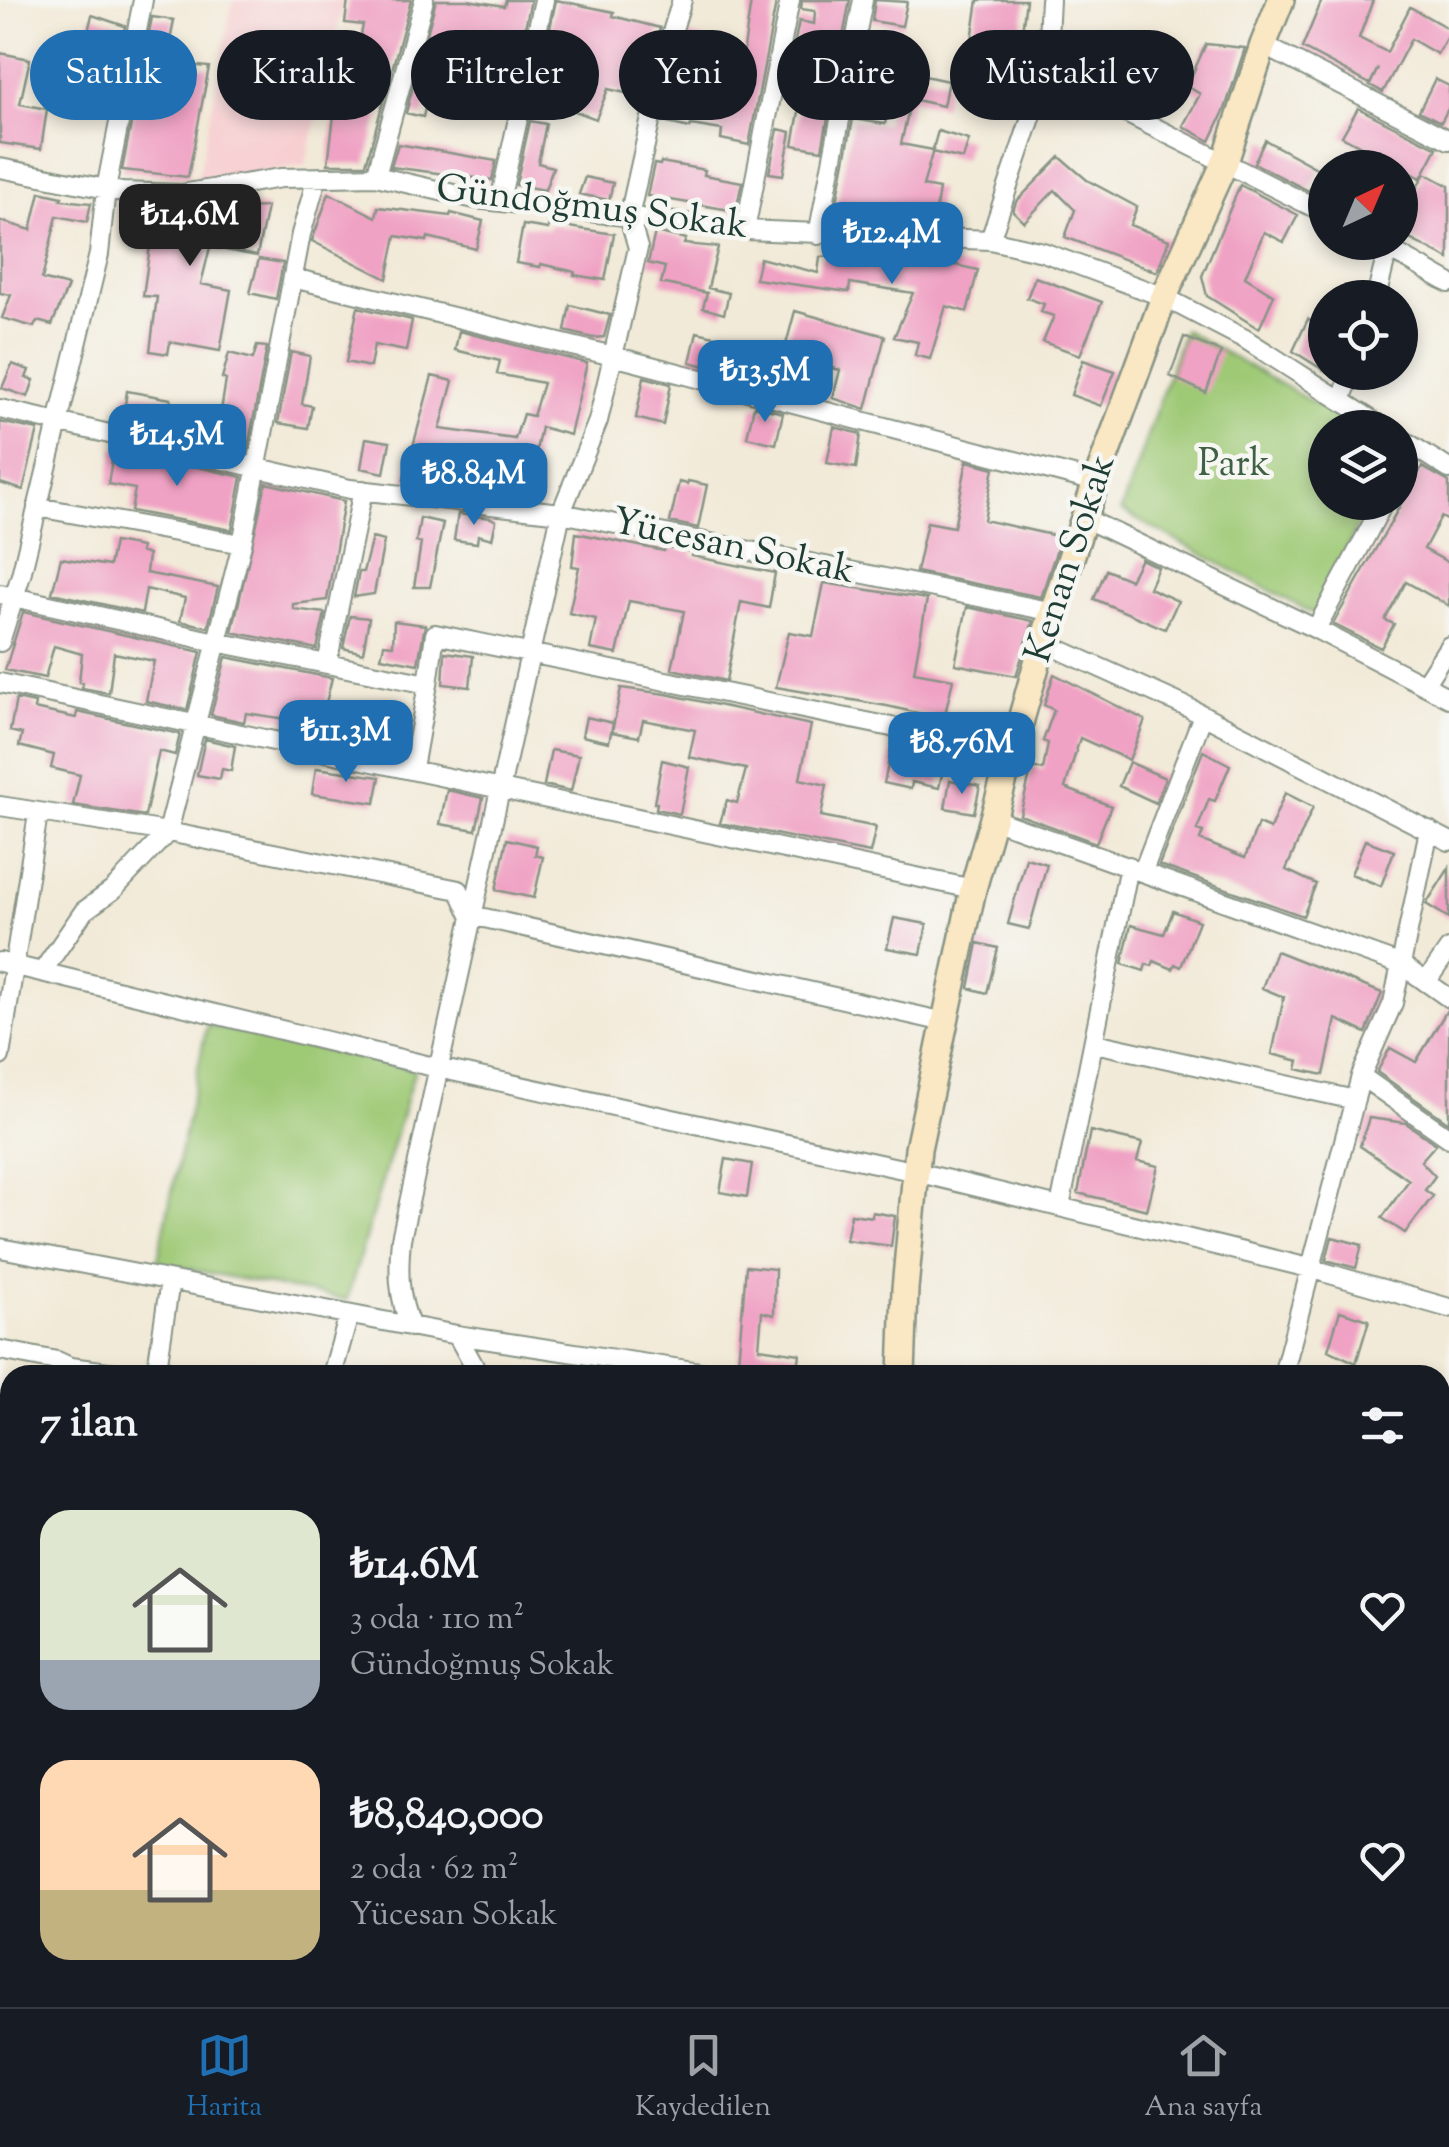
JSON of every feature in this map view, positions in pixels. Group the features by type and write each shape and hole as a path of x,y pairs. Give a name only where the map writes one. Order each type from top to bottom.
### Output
{"street":[{"path":"0,642 7,596 37,506 99,254 106,189 143,0"},
{"path":"376,176 424,0"},
{"path":"500,201 544,0"},
{"path":"411,1326 398,1277 401,1239 561,512 598,421 638,248 630,216 665,55 682,0"},
{"path":"745,230 790,0"},
{"path":"818,235 863,0"},
{"path":"1048,30 1050,0"},
{"name":"Kenan Sokak","path":"902,1365 916,1172 972,889 1043,642 1096,482 1164,297 1225,162 1282,0"},
{"path":"1263,45 1449,140"},
{"path":"990,240 1030,120"},
{"path":"1141,120 1308,204"},
{"name":"Gündoğmuş Sokak","path":"0,168 106,189 181,194 281,178 376,176 500,201 745,230 990,240 1043,252 1164,297 1244,339 1356,410"},
{"path":"42,972 84,910 113,890 168,832 242,544 293,278 317,178"},
{"path":"1408,260 1449,283"},
{"path":"293,278 613,356 1096,482"},
{"path":"1340,400 1344,390"},
{"name":"Yücesan Sokak","path":"0,409 363,490 561,512 1054,612"},
{"path":"1418,449 1449,469"},
{"path":"327,664 363,490"},
{"path":"37,506 242,544"},
{"path":"1084,518 1316,629 1449,698"},
{"path":"1316,629 1374,520"},
{"path":"7,596 428,684"},
{"path":"413,768 435,634 1014,752"},
{"path":"1043,642 1203,715 1449,841"},
{"path":"1424,685 1449,646"},
{"path":"0,683 972,889"},
{"path":"1060,1207 1136,869 1203,715"},
{"path":"0,806 168,832 459,890 472,915 945,1022"},
{"path":"0,1056 7,964 38,814"},
{"path":"993,819 1402,964 1449,998"},
{"path":"1285,1365 1361,1076 1392,1002 1429,830"},
{"path":"1426,982 1449,949"},
{"path":"7,964 438,1068 916,1172 1309,1268 1449,1308"},
{"path":"1095,1043 1355,1100"},
{"path":"1361,1076 1449,1138"},
{"path":"0,1248 457,1336 653,1365"},
{"path":"157,1365 170,1280"},
{"path":"335,1365 349,1315"},
{"path":"457,1336 473,1365"},
{"path":"0,1350 64,1365"}],"shaded area":[{"path":"233,0 344,0 337,30 227,30"},
{"path":"217,81 217,120 316,120 306,165 197,182"}],"green space":[{"name":"Park","path":"1184,330 1327,410 1308,410 1308,520 1360,520 1316,615 1121,511"},
{"path":"207,1025 415,1069 347,1300 157,1263"}],"building":[{"path":"348,0 411,0 391,73 391,30 362,30 363,25 345,23"},
{"path":"436,0 504,6 506,0 531,0 525,30 428,30"},
{"path":"556,0 614,12 613,16 660,28 619,30 619,92 608,89 599,112 599,30 550,30"},
{"path":"802,0 850,0 844,30 797,30 799,21 814,24 815,11 801,9"},
{"path":"875,0 907,2 902,26 872,21"},
{"path":"978,0 1026,0 1022,30 974,30"},
{"path":"1322,0 1373,0 1359,38 1387,52 1410,7 1449,29 1449,33 1437,54 1411,39 1383,92 1370,85 1378,68 1370,84 1302,48"},
{"path":"751,1 776,3 757,103 757,30 747,30"},
{"path":"92,15 125,26 124,30 88,30"},
{"path":"152,17 174,20 172,30 149,30"},
{"path":"1206,44 1245,48 1210,141 1183,126 1186,120 1194,120 1194,105 1200,94 1194,90 1194,71"},
{"path":"0,53 30,59 20,104 30,106 30,120 45,120 41,149 0,143"},
{"path":"197,66 209,67 188,177 122,170 132,120 197,120"},
{"path":"930,77 948,81 943,106 930,103"},
{"path":"1435,79 1449,86 1449,107 1441,122 1419,111"},
{"path":"1358,108 1437,148 1421,178 1418,150 1368,150 1342,136"},
{"path":"333,120 378,120 366,164 328,164"},
{"path":"754,120 749,145 721,139 722,130 663,122"},
{"path":"798,120 828,120 822,150 793,145"},
{"path":"853,120 885,124 886,120 906,120 901,144 933,150 923,186 939,189 935,215 916,212 915,220 835,212"},
{"path":"530,121 546,124 538,163 553,167 545,190 516,185"},
{"path":"778,129 791,132 783,175 769,173"},
{"path":"938,131 969,140 963,159 932,152"},
{"path":"1265,140 1308,163 1308,190 1254,163"},
{"path":"398,144 496,161 492,180 391,167"},
{"path":"1060,157 1087,180 1137,207 1130,225 1169,240 1157,272 1065,237 1075,210 1055,190 1024,222 1013,211 1016,202"},
{"path":"661,162 742,182 736,211 647,196 654,164"},
{"path":"1425,173 1449,186 1449,259 1418,243 1418,186"},
{"path":"585,177 613,183 609,200 579,194"},
{"path":"1240,185 1298,215 1284,242 1264,232 1245,277 1274,295 1259,329 1207,296 1202,276"},
{"path":"40,192 62,197 61,200 91,203 87,222 57,216 42,279 68,286 52,325 37,321 34,327 2,318 11,295 0,293 0,221 31,230"},
{"path":"329,193 376,217 378,207 450,216 451,213 483,221 476,249 428,237 427,241 396,236 387,279 312,241"},
{"path":"131,206 222,215 223,209 267,207 257,256 210,247 201,284 231,290 220,351 170,342 168,354 150,351 157,297 143,296 150,246 126,242"},
{"path":"549,224 614,234 605,280 541,264 540,267 516,263 523,225 548,229"},
{"path":"655,232 686,239 684,244 718,247 708,288 729,293 724,314 703,308 707,293 661,283 665,267 648,263"},
{"path":"910,251 941,251 937,261 978,270 967,312 946,306 930,359 915,355 918,342 894,337 913,293 850,283 849,292 755,279 760,258 818,273 820,257 853,255 905,262"},
{"path":"259,259 283,263 276,299 250,293"},
{"path":"1035,277 1102,302 1080,355 1043,342 1054,316 1041,312 1044,304 1027,298"},
{"path":"570,305 610,315 604,337 565,331"},
{"path":"358,307 412,320 406,351 374,345 370,367 346,362"},
{"path":"795,311 885,336 866,409 833,398 840,370 809,362 801,391 690,362 697,332 784,352"},
{"path":"1308,319 1308,360 1293,351"},
{"path":"459,331 587,363 570,435 541,427 529,484 498,478 495,493 404,480 432,376 453,381 440,429 515,439 523,414 533,416 543,383 497,374 500,361 455,350"},
{"path":"1184,337 1221,352 1206,393 1170,376"},
{"path":"257,346 267,347 247,453 186,439 190,426 140,419 139,428 122,424 127,391 171,399 170,404 220,417 226,380 222,378 229,353 253,359"},
{"path":"291,352 310,356 302,404 312,406 308,428 278,423"},
{"path":"1083,360 1115,371 1101,406 1071,395"},
{"path":"12,364 29,370 26,378 34,380 28,397 2,388"},
{"path":"644,377 671,384 663,425 636,418"},
{"path":"754,406 783,413 776,444 747,437"},
{"path":"0,422 38,430 23,490 0,483"},
{"path":"834,427 861,434 856,468 827,463"},
{"path":"366,438 390,442 384,473 361,468"},
{"path":"114,448 242,477 232,530 131,511 135,489 108,484"},
{"path":"967,461 994,468 984,520 1061,537 1041,597 916,572 927,522 954,527"},
{"path":"1422,467 1449,482 1449,521 1441,517 1424,549 1449,563 1449,606 1406,582 1385,620 1394,624 1381,648 1333,624 1392,520 1418,520 1418,474"},
{"path":"679,482 707,485 698,528 670,522"},
{"path":"266,483 344,501 327,600 293,604 293,609 325,613 317,649 232,632"},
{"path":"458,514 496,521 492,539 478,535 477,543 454,540"},
{"path":"420,518 443,523 430,587 414,587 421,543 416,542"},
{"path":"576,533 664,551 665,547 693,552 692,556 775,573 769,608 741,602 726,681 672,669 684,611 629,601 617,654 590,649 596,619 569,613 579,567 572,566"},
{"path":"372,538 384,541 374,594 354,597 359,572 363,572"},
{"path":"114,542 141,547 140,552 148,555 146,573 218,587 208,627 180,621 185,598 146,589 142,613 52,593 61,558 109,566"},
{"path":"1141,559 1158,567 1149,588 1178,601 1165,629 1094,599 1106,570 1130,580"},
{"path":"824,583 927,599 914,672 953,679 944,719 776,687 789,632 813,636"},
{"path":"967,607 1033,621 1016,676 955,664"},
{"path":"23,612 201,652 187,710 146,701 154,661 114,653 109,693 82,688 82,654 54,646 45,678 5,670"},
{"path":"350,616 369,618 363,653 343,648"},
{"path":"394,621 425,625 418,664 381,657 384,644 393,645"},
{"path":"445,652 473,656 470,687 443,684"},
{"path":"226,657 332,678 324,711 384,723 380,751 284,730 286,719 246,713 244,722 211,715"},
{"path":"1054,674 1145,720 1129,760 1080,738 1065,788 1111,806 1096,843 1020,815 1032,767 1043,770 1048,743 1043,741 1054,710 1044,705"},
{"path":"621,688 811,725 800,779 827,785 821,816 876,827 870,853 720,823 727,800 737,803 746,769 689,757 695,730 643,720 639,737 612,732"},
{"path":"16,699 35,703 34,709 76,718 77,712 180,734 175,755 159,751 145,816 73,805 80,775 51,768 54,755 19,746 22,734 10,731"},
{"path":"586,717 613,723 609,742 582,736"},
{"path":"205,739 235,746 231,771 222,769 220,779 197,775"},
{"path":"893,741 947,751 939,788 912,782 911,789 884,783"},
{"path":"551,750 579,755 571,791 544,785"},
{"path":"1203,751 1230,765 1215,801 1209,799 1197,830 1203,832 1200,840 1245,858 1258,824 1270,829 1285,793 1313,807 1286,870 1316,884 1303,916 1159,865"},
{"path":"662,760 689,767 680,814 656,809 654,803"},
{"path":"1129,762 1165,778 1156,803 1119,786"},
{"path":"316,768 380,777 375,803 312,794"},
{"path":"950,780 980,786 974,813 945,808"},
{"path":"447,790 483,798 476,830 440,824"},
{"path":"507,839 537,846 535,855 543,857 534,898 496,890"},
{"path":"1365,840 1394,851 1381,886 1351,874"},
{"path":"1026,858 1047,864 1029,929 1008,924"},
{"path":"1449,868 1449,918 1426,904"},
{"path":"1173,911 1199,921 1181,967 1175,964 1173,969 1154,961 1152,966 1146,964 1144,971 1122,964 1131,925 1164,934"},
{"path":"894,918 927,924 921,954 887,948"},
{"path":"978,943 998,948 987,993 969,988"},
{"path":"1276,951 1382,993 1366,1033 1336,1019 1324,1075 1297,1069 1299,1061 1272,1054 1284,997 1262,988"},
{"path":"1447,1010 1449,1123 1377,1072 1390,1048 1416,1062"},
{"path":"1369,1118 1406,1123 1436,1144 1421,1161 1435,1176 1425,1190 1433,1196 1405,1233 1382,1218 1409,1180 1360,1146"},
{"path":"1090,1131 1142,1143 1137,1161 1158,1166 1147,1210 1078,1193"},
{"path":"726,1159 752,1164 747,1197 720,1192"},
{"path":"872,1212 895,1216 891,1246 846,1240 851,1214 872,1217"},
{"path":"1332,1237 1362,1245 1356,1268 1326,1260"},
{"path":"746,1266 775,1269 774,1315 762,1312 759,1348 800,1354 798,1365 738,1363"},
{"path":"1340,1311 1369,1320 1356,1363 1328,1350"}]}
